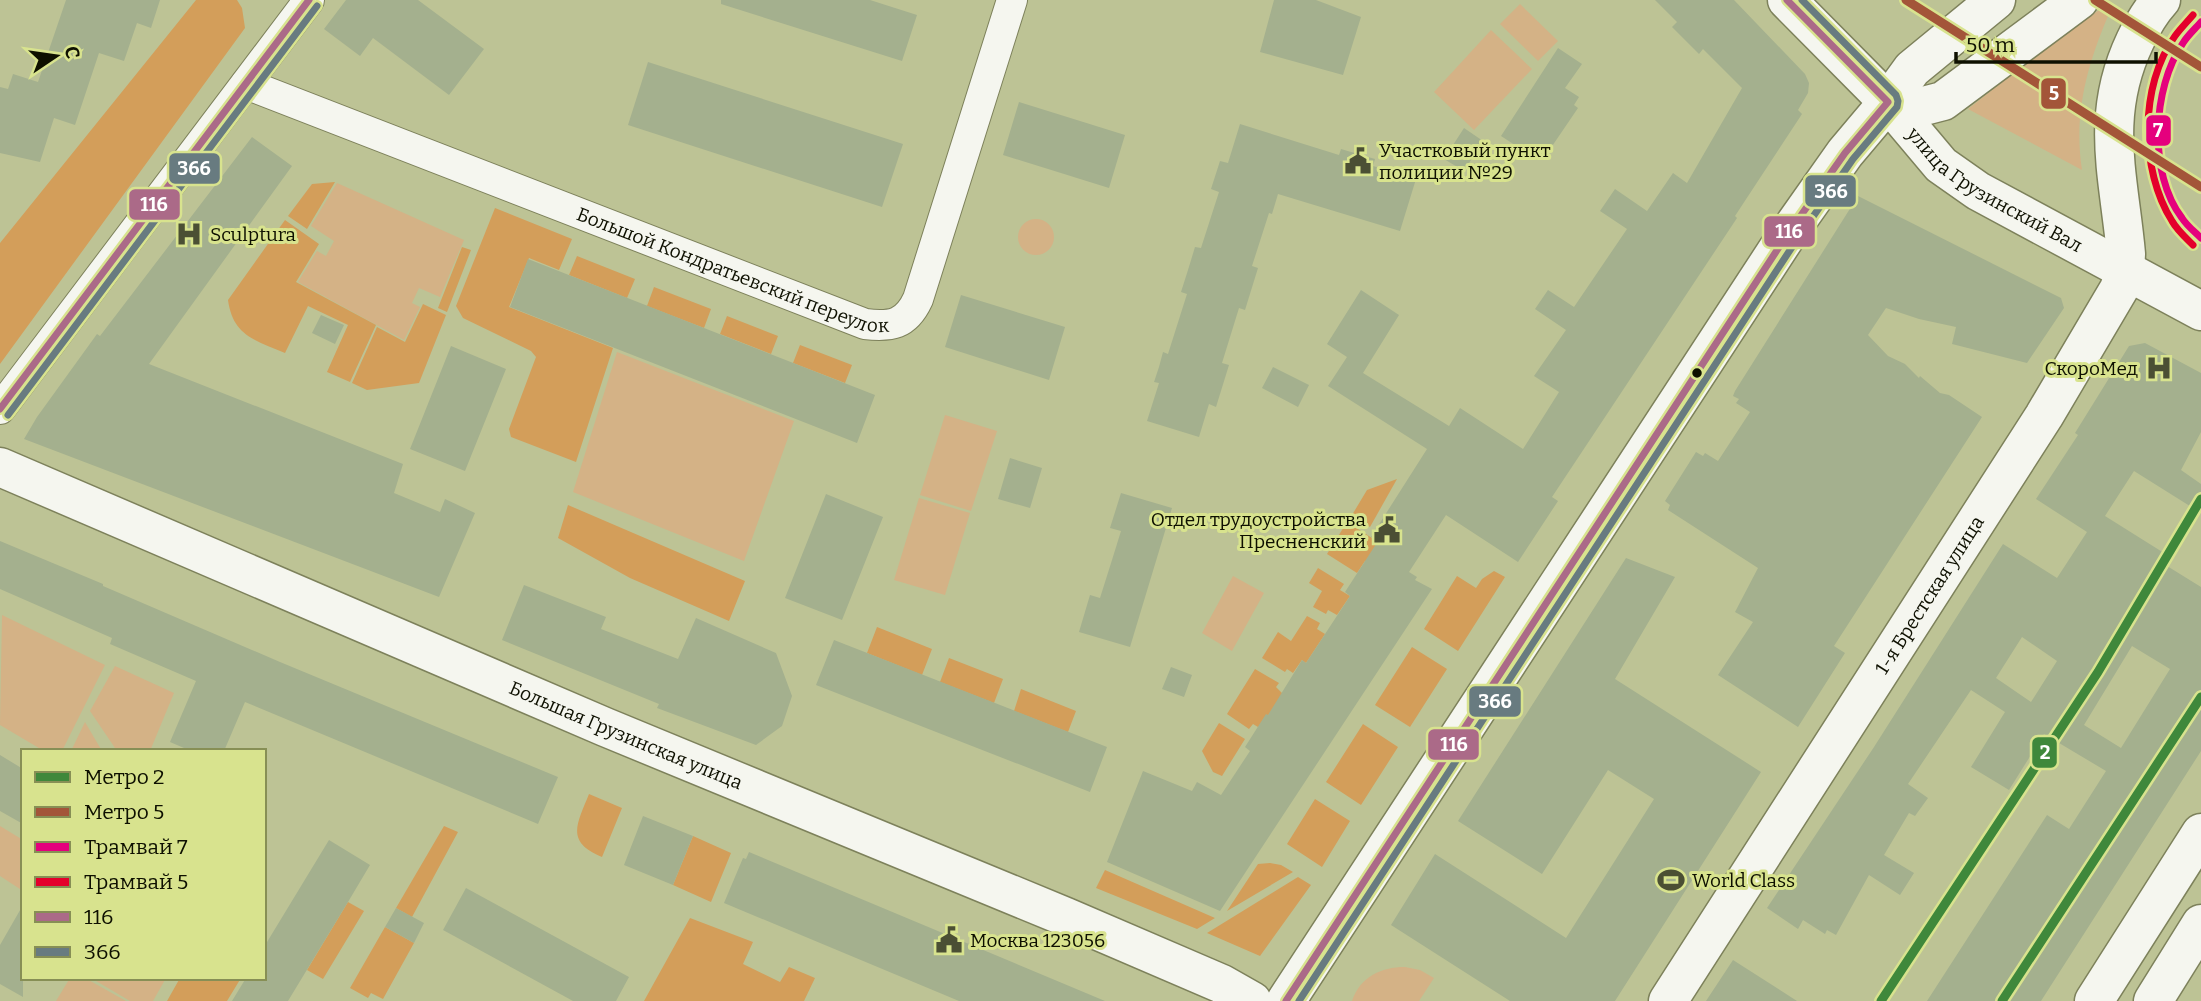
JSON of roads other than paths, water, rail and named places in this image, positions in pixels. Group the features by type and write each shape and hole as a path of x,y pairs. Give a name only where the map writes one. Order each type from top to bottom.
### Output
{"main road":[{"name":"улица Грузинский Вал","path":"1787,0 1888,102 1941,165 1978,191 2201,311"},
{"path":"1286,1001 1785,238 1844,153 1888,102 1912,69 1996,0"},
{"path":"1888,102 1916,108 1943,101 2079,0"},
{"name":"1-я Брестская улица","path":"1668,1001 2044,416 2107,311 2125,270 2113,122 2119,83 2126,60 2141,30 2161,0"},
{"name":"Большая Грузинская улица","path":"0,467 605,727 1066,917 1222,984 1252,1001"},
{"path":"2094,1001 2201,833"},
{"path":"2154,1001 2201,924"}],"street":[{"path":"0,409 309,0"},
{"name":"Большой Кондратьевский переулок","path":"246,84 853,320 887,327 906,317 918,299 1012,0"}],"metro line":[{"name":"5","path":"1906,0 2201,187"},
{"name":"5","path":"2095,0 2201,67"},
{"name":"2","path":"1881,1001 2098,672 2201,499"},
{"name":"2","path":"2002,1001 2201,697"}],"tram line":[{"name":"5","path":"2193,15 2175,36 2163,56 2155,79 2148,128 2149,153 2161,200 2174,224 2193,245"},
{"name":"7","path":"2201,22 2185,40 2173,62 2165,83 2158,131 2163,178 2171,200 2184,221 2201,238"}],"place":[{"name":"Участковый пункт полиции №29","path":"1358,161"},
{"name":"Sculptura","path":"189,234"},
{"name":"СкороМед","path":"2159,368"},
{"name":"Отдел трудоустройства Пресненский","path":"1387,530"},
{"name":"World Class","path":"1671,880"},
{"name":"Москва 123056","path":"949,940"}]}
